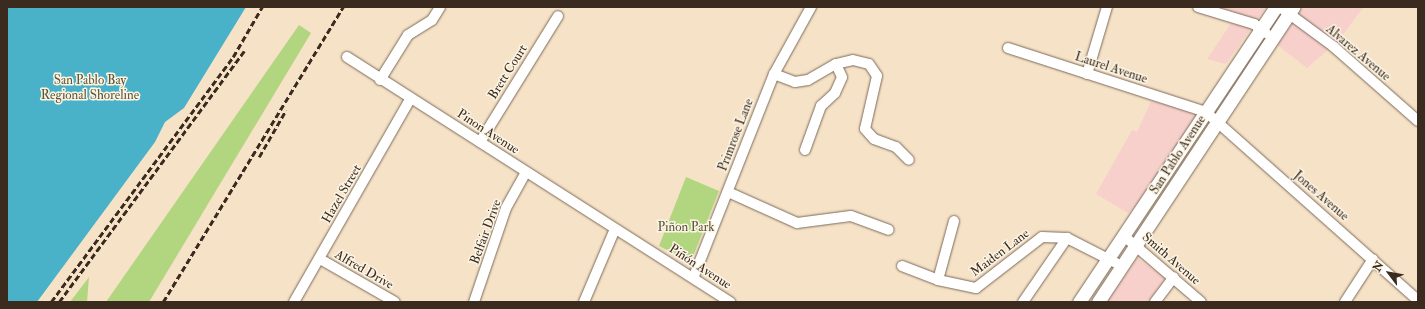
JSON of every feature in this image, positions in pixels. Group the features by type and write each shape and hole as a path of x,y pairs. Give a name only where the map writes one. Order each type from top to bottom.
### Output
{"main road":[{"name":"San Pablo Avenue","path":"1079,302 1276,7"},
{"name":"San Pablo Avenue","path":"1098,302 1271,37 1287,9"}],"street":[{"path":"380,80 408,35 432,20 440,7"},
{"name":"Primrose Lane","path":"694,276 774,74 811,7"},
{"path":"1087,74 1107,7"},
{"path":"1198,7 1261,29 1271,37"},
{"name":"Alvarez Avenue","path":"1287,9 1418,121"},
{"name":"Brett Court","path":"480,142 558,16"},
{"name":"Laurel Avenue","path":"1008,48 1206,112"},
{"name":"Pinon Avenue","path":"347,57 380,80 411,98 615,229"},
{"path":"774,74 795,82 808,80 836,64 853,60 869,64 877,76 865,129 874,139 896,147 909,160"},
{"path":"805,150 821,106 835,93 842,77 836,64"},
{"name":"Hazel Street","path":"294,302 411,98"},
{"name":"Jones Avenue","path":"1206,112 1418,300"},
{"name":"Belfair Drive","path":"474,302 506,208 526,172"},
{"path":"728,192 797,223 851,216 889,230"},
{"path":"938,280 954,221"},
{"path":"584,302 615,229"},
{"name":"Piñón Avenue","path":"615,229 694,276 730,302"},
{"name":"Smith Avenue","path":"1124,236 1201,302"},
{"name":"Maiden Lane","path":"902,266 938,280 976,288 1042,238 1067,238 1122,266"},
{"path":"1023,302 1067,238"},
{"name":"Alfred Drive","path":"320,259 395,302"},
{"path":"1345,302 1373,259"},
{"path":"1155,302 1174,278"}],"shaded area":[{"path":"1219,7 1266,7 1226,64 1207,59 1238,13"},
{"path":"1302,7 1363,8 1337,42 1307,68 1276,44"},
{"path":"1151,101 1198,113 1146,194 1128,213 1096,194 1132,130 1137,132"},
{"path":"1137,258 1165,278 1149,302 1107,302"}],"green space":[{"path":"299,25 311,33 149,302 106,302"},
{"name":"Piñon Park","path":"686,177 719,191 694,254 687,260 659,246"},
{"path":"89,277 87,302 70,302"}],"water":[{"name":"San Pablo Bay Regional Shoreline","path":"7,7 246,7 184,108 165,122 155,142 37,302 7,302"}],"railway":[{"path":"51,302 233,57 262,7"},
{"path":"163,302 343,7"},
{"path":"59,302 244,51"},
{"path":"259,157 286,110"}]}
